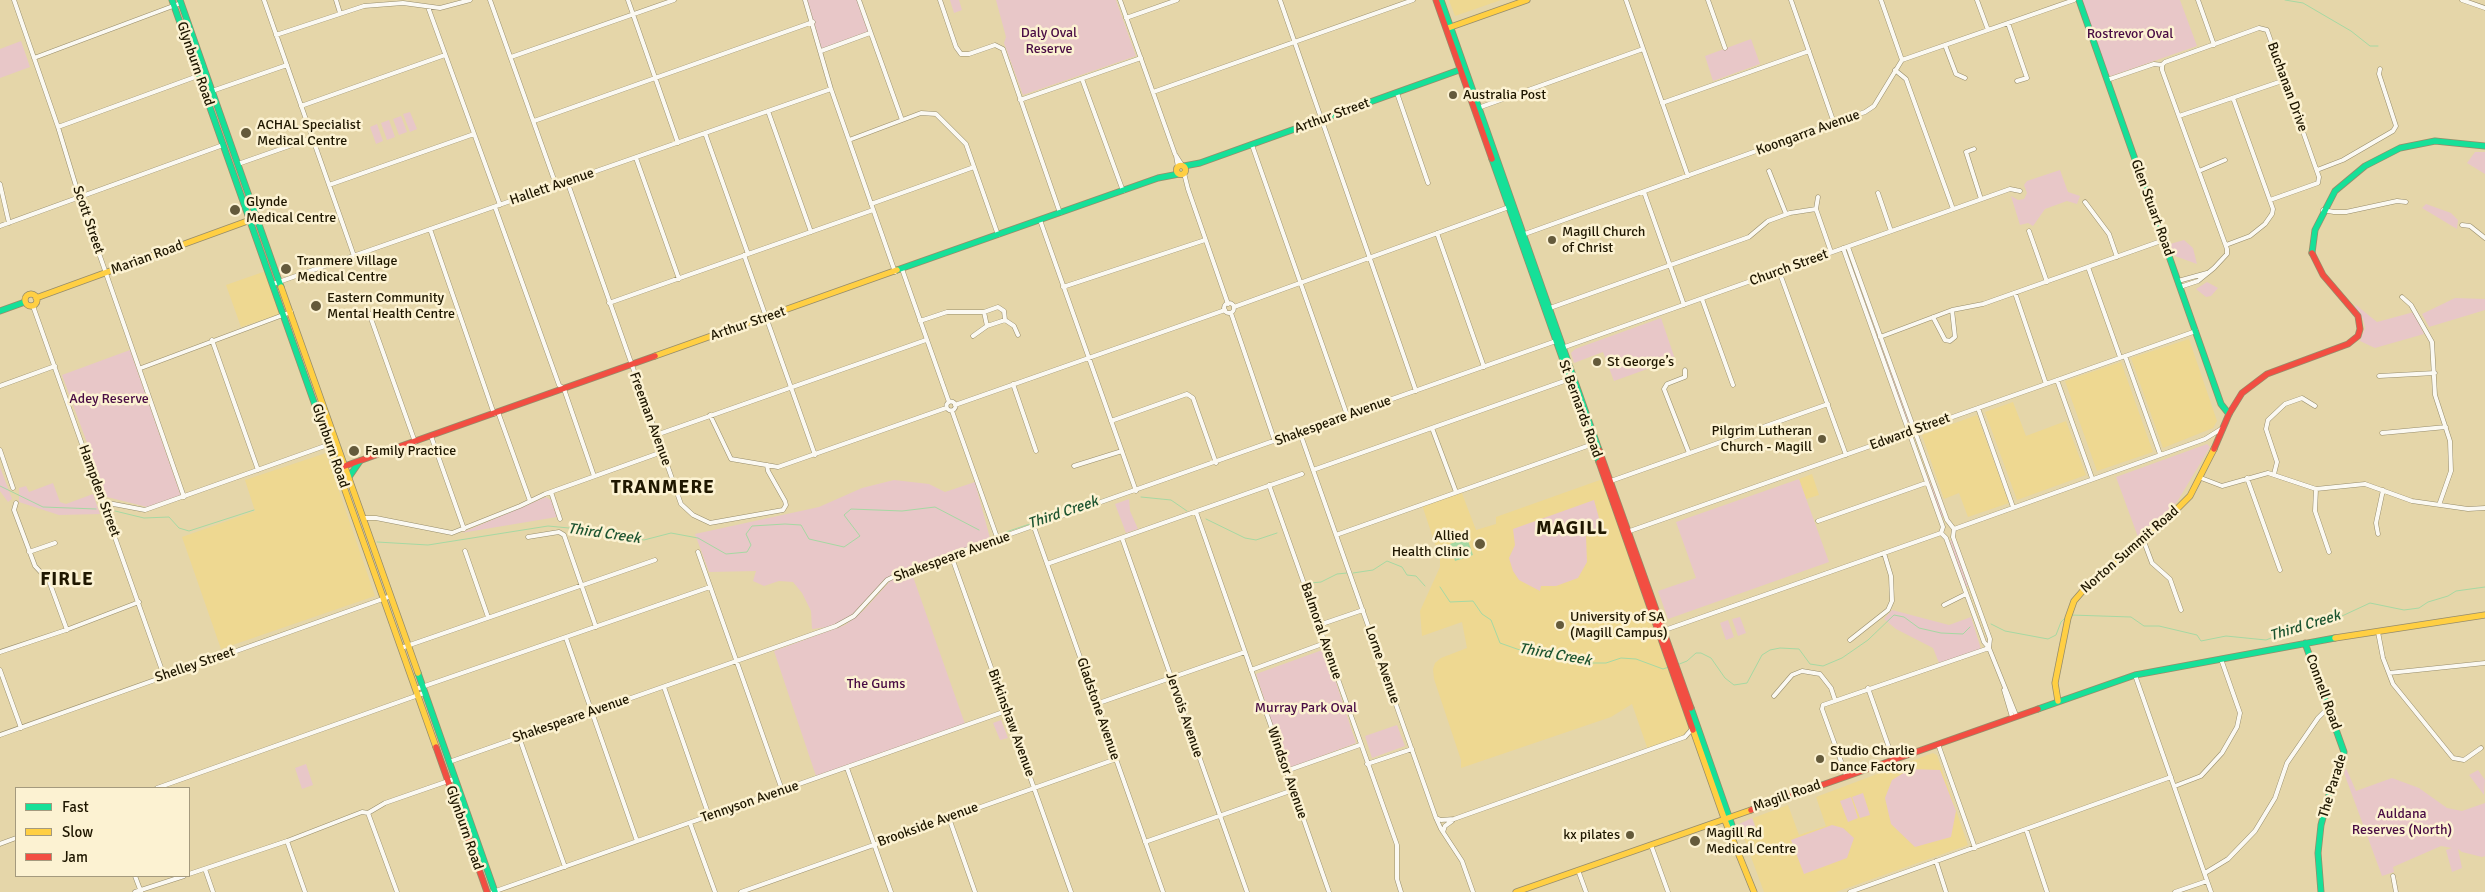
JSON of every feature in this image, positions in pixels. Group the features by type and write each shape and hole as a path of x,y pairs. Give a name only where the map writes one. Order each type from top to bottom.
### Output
{"main road":[{"name":"St Bernards Road","path":"1436,0 1477,109 1727,817"},
{"name":"St Bernards Road","path":"1441,0 1448,28"},
{"path":"1448,28 1527,0"},
{"name":"Glen Stuart Road","path":"2078,0 2221,404 2229,414"},
{"name":"Glynburn Road","path":"181,1 408,645 420,691 445,763 494,892"},
{"name":"Glynburn Road","path":"173,3 383,598 401,648 420,691"},
{"name":"Arthur Street","path":"337,468 767,318 1462,69"},
{"name":"Norton Summit Road","path":"2058,701 2055,688 2071,608 2083,590 2183,504 2201,478 2215,450 2229,414 2242,393 2261,377 2348,344 2360,330 2358,316 2323,275 2312,253 2314,230 2335,191 2351,176 2372,162 2400,148 2435,141 2485,146"},
{"name":"Marian Road","path":"36,298 257,218"},
{"path":"0,310 25,302 28,295 33,295 36,298 36,303 33,306 25,302"},
{"path":"296,350 295,335 297,330"},
{"path":"349,477 360,461"},
{"name":"Magill Road","path":"1516,892 2135,675 2305,643 2485,615"},
{"name":"Connell Road","path":"2305,643 2340,741"},
{"name":"St Bernards Road","path":"1670,655 1693,728 1727,817"},
{"name":"The Parade","path":"2321,892 2318,853 2321,825 2330,791 2344,758 2344,748 2340,741"},
{"name":"Glynburn Road","path":"451,780 487,892"},
{"path":"1727,817 1753,892"}],"street":[{"name":"Scott Street","path":"14,0 58,127 79,196 184,497"},
{"path":"264,0 354,256"},
{"path":"336,0 340,13"},
{"path":"276,36 340,13 374,5 403,1 428,8 451,6 470,0"},
{"path":"490,0 556,185"},
{"path":"628,0 678,143"},
{"path":"511,57 674,0"},
{"path":"805,0 813,22 831,89 895,272"},
{"path":"859,0 902,120"},
{"path":"940,0 956,47 961,54 969,54 995,44 1002,47 1060,213"},
{"path":"1120,0 1228,304 1234,307"},
{"path":"1126,18 1177,0"},
{"path":"1280,0 1416,391"},
{"path":"1153,92 1413,0"},
{"path":"1626,0 1688,176"},
{"path":"1708,0 1725,48"},
{"path":"1791,0 1834,123"},
{"path":"1881,0 1902,60 2074,0"},
{"path":"1977,0 1988,30"},
{"path":"2198,0 2214,45"},
{"path":"2462,0 2485,8"},
{"path":"34,58 181,1"},
{"path":"428,8 474,134 559,385 564,389 594,476"},
{"path":"534,121 813,22"},
{"path":"2008,23 2027,78 2017,81"},
{"name":"Buchanan Drive","path":"2107,80 2154,64 2162,65 2263,28 2267,30 2317,170"},
{"path":"821,51 870,33"},
{"path":"1946,45 1956,74 1965,78"},
{"path":"1477,109 1643,50"},
{"path":"1662,103 1809,51"},
{"path":"301,106 445,55"},
{"path":"1020,100 1141,58"},
{"name":"Koongarra Avenue","path":"1521,235 1870,109 1902,60"},
{"path":"205,93 287,65"},
{"path":"2162,65 2226,245 2227,254 2209,272 2179,284"},
{"path":"2270,200 2318,183 2317,170 2343,160 2393,132 2396,126 2379,74 2380,69"},
{"path":"1895,70 1906,80 1953,209"},
{"path":"58,127 206,73"},
{"path":"1082,79 1123,191"},
{"path":"2179,116 2285,80"},
{"name":"Hallett Avenue","path":"272,284 831,89"},
{"path":"1397,93 1428,183"},
{"path":"2226,245 2250,236 2272,214 2270,200 2233,98"},
{"path":"768,111 810,232"},
{"path":"849,140 928,112 936,114 964,140 998,235"},
{"path":"705,133 815,455"},
{"path":"329,185 474,134"},
{"path":"238,164 312,138"},
{"path":"1252,145 1347,415"},
{"path":"0,226 79,196 223,146"},
{"path":"1974,149 1966,152 1981,199"},
{"path":"636,158 678,279"},
{"path":"2199,171 2225,160"},
{"path":"871,204 974,167"},
{"path":"1769,171 1786,214"},
{"name":"Freeman Avenue","path":"567,181 681,504 693,516 710,523 783,510 786,505 785,501 768,471 767,465"},
{"path":"0,184 9,223"},
{"name":"Church Street","path":"1561,348 2010,188 2020,191"},
{"path":"1644,192 1684,305"},
{"path":"1878,193 1891,231"},
{"path":"1818,197 1816,209 1831,252"},
{"path":"2324,210 2346,212 2397,201 2406,202"},
{"path":"2085,202 2109,234 2117,257"},
{"path":"1231,313 1234,307 1299,282 1511,206"},
{"path":"1547,309 1750,237 1768,221 1786,214 1816,209"},
{"path":"609,303 873,210"},
{"path":"1040,220 1136,491"},
{"path":"2462,225 2470,226 2485,238"},
{"path":"430,230 530,501"},
{"path":"2030,231 2047,282"},
{"path":"1437,232 1484,367"},
{"path":"1064,288 1205,240"},
{"path":"1880,338 1952,310 1983,304 2164,240"},
{"path":"1848,247 1926,464 1949,525 1954,529"},
{"path":"1843,248 1943,527 1941,533"},
{"path":"2088,267 2120,357"},
{"path":"710,416 730,458 783,466 946,408 949,402 902,270"},
{"path":"1779,271 1846,455"},
{"path":"2015,293 2046,384"},
{"path":"2402,296 2411,305 2432,342 2435,395 2450,441 2450,471 2439,505"},
{"path":"1702,299 1733,385"},
{"path":"949,402 955,404 1225,310 1228,304"},
{"name":"Hampden Street","path":"33,306 164,676"},
{"path":"920,320 947,312 984,312 1000,307 1005,313 1005,320"},
{"path":"1225,310 1231,313 1275,442"},
{"path":"1933,317 1945,340 1950,341 1955,337 1952,310"},
{"path":"140,368 291,312"},
{"path":"984,312 987,326"},
{"path":"369,313 415,442"},
{"path":"973,336 987,326 1005,320"},
{"path":"1005,320 1014,326 1018,335"},
{"name":"Edward Street","path":"1626,532 2196,331"},
{"path":"212,340 258,470"},
{"path":"656,434 926,340"},
{"name":"Shakespeare Avenue","path":"445,763 836,626 854,616 893,576 1558,341"},
{"path":"2125,356 2160,454"},
{"path":"0,386 55,366"},
{"path":"1685,370 1685,377 1667,384 1664,389 1689,453"},
{"path":"2379,376 2435,373"},
{"path":"1313,470 1572,378"},
{"path":"2057,380 2092,478"},
{"path":"1013,384 1036,451"},
{"path":"1111,421 1187,394 1193,398 1216,463"},
{"path":"2274,474 2277,462 2266,429 2268,420 2284,404 2302,398 2315,406"},
{"path":"955,404 952,411 998,540"},
{"path":"1609,482 1828,404"},
{"path":"946,408 952,411"},
{"path":"1978,408 2013,506"},
{"path":"2382,433 2446,427"},
{"path":"1432,428 1456,492"},
{"path":"1954,529 2013,506 2205,439 2224,428"},
{"name":"Lorne Avenue","path":"1300,433 1436,818 1443,833 1462,861 1473,892"},
{"path":"431,436 464,529"},
{"path":"2205,439 2212,444 2215,450"},
{"path":"103,502 145,510 336,442"},
{"path":"1336,535 1595,444"},
{"path":"0,450 13,488"},
{"path":"1074,466 1122,451"},
{"path":"363,518 376,518 446,533 464,529 550,492 662,452"},
{"path":"1920,466 1926,464"},
{"path":"2201,478 2222,486 2268,473 2316,489 2365,484 2412,501 2468,509 2485,508"},
{"path":"1047,564 1302,474"},
{"path":"2247,478 2280,570"},
{"path":"1818,521 1926,483"},
{"name":"Balmoral Avenue","path":"1269,486 1397,845 1397,879 1401,892"},
{"path":"2316,489 2315,511 2329,552"},
{"path":"2378,534 2376,522 2383,490"},
{"path":"550,492 560,519"},
{"path":"16,503 14,510 35,566 49,581 67,630"},
{"name":"Windsor Avenue","path":"1196,512 1328,892"},
{"path":"1943,527 1949,525"},
{"name":"Gladstone Avenue","path":"1034,527 1163,892"},
{"path":"1954,529 1953,536 1990,639 1989,648"},
{"path":"528,537 561,532 566,538 596,627"},
{"path":"1941,533 1946,538 1984,642 1989,648 2014,716"},
{"path":"1661,631 1941,533"},
{"path":"1946,538 1953,536"},
{"name":"Jervois Avenue","path":"1122,538 1247,892"},
{"path":"2144,539 2152,563 2170,579 2181,610"},
{"path":"30,552 54,543"},
{"path":"465,551 488,617"},
{"path":"698,552 782,790"},
{"path":"1850,640 1888,610 1892,601 1891,576 1884,553"},
{"name":"Birkinshaw Avenue","path":"951,555 1071,892"},
{"path":"401,648 655,560"},
{"path":"160,787 710,587"},
{"path":"1944,604 1973,592"},
{"name":"Shelley Street","path":"0,735 390,596"},
{"path":"0,652 67,630 139,602"},
{"path":"1319,625 1363,610"},
{"path":"2378,632 2382,658 2389,673 2414,712 2453,758 2464,760 2481,748"},
{"path":"566,638 637,841"},
{"path":"1251,670 1325,643"},
{"path":"1846,775 1822,709 1826,703 1989,648"},
{"path":"1096,704 1245,652"},
{"path":"2174,786 2201,776 2222,753 2238,727 2240,713 2221,659"},
{"path":"2389,673 2485,663"},
{"path":"0,670 21,728"},
{"path":"1774,696 1792,675 1802,671 1813,672 1826,679 1835,700"},
{"path":"2135,675 2211,892"},
{"path":"664,687 709,816"},
{"path":"1868,688 1893,759"},
{"path":"2205,872 2228,859 2255,831 2274,798 2287,763 2318,718 2328,707"},
{"name":"Tennyson Avenue","path":"494,892 1006,711"},
{"path":"1436,818 1441,820 1454,819 1685,737 1693,728"},
{"path":"519,737 564,867"},
{"path":"1685,737 1697,739"},
{"path":"1938,743 1975,848"},
{"path":"1286,771 1360,745"},
{"path":"1367,764 1412,749"},
{"name":"Brookside Avenue","path":"741,892 1116,759"},
{"path":"847,768 891,892"},
{"path":"1850,892 2171,777"},
{"path":"190,874 287,841 362,812 368,813 385,803 451,780"},
{"path":"1145,842 1293,790"},
{"path":"368,813 396,892"},
{"path":"949,818 975,892"},
{"path":"1443,833 1445,826 1454,819"},
{"path":"690,823 715,892"},
{"path":"2026,830 2047,892"},
{"path":"0,844 15,838"},
{"path":"287,841 305,892"},
{"path":"1650,844 1668,892"},
{"path":"1936,861 1946,892"},
{"path":"205,869 213,892"},
{"path":"1578,870 1586,892"},
{"path":"2393,876 2396,892"},
{"path":"135,877 141,891"},
{"path":"135,892 181,877"},
{"path":"2175,892 2207,881"}],"shaded area":[{"path":"1449,0 1501,0 1455,16"},
{"path":"266,271 281,314 241,327 226,285"},
{"path":"2189,339 2217,421 2213,428 2163,448 2131,358"},
{"path":"2121,362 2153,452 2097,471 2065,381"},
{"path":"2013,402 2026,436 2066,421 2086,475 2017,500 1985,412"},
{"path":"1977,415 2009,503 1968,517 1959,493 1944,499 1922,435"},
{"path":"326,453 375,596 221,649 182,537 255,511 245,480"},
{"path":"1812,474 1819,495 1806,499 1799,479"},
{"name":"University of SA (Magill Campus)","path":"1600,480 1607,483 1693,728 1685,737 1648,750 1632,704 1611,717 1461,768 1461,760 1434,679 1433,669 1435,663 1441,658 1467,648 1462,622 1422,636 1420,611 1440,567 1440,559 1422,505 1461,491 1476,530 1496,524 1496,517"},
{"path":"1467,538 1473,555 1455,561 1450,544"},
{"path":"1933,753 1937,755 1968,845 1836,892 1764,892 1744,838 1758,833 1753,818 1788,805 1799,835 1826,826 1816,797"}],"green space":[{"path":"805,0 859,0 870,33 821,51"},
{"path":"950,0 959,0 962,10 954,13"},
{"name":"Daly Oval Reserve","path":"996,0 1116,0 1136,56 1023,95 1004,43 1006,37"},
{"name":"Rostrevor Oval","path":"2081,0 2180,0 2197,46 2111,76 2107,73"},
{"path":"1751,39 1760,64 1713,81 1705,56"},
{"path":"21,41 30,67 0,78 0,49"},
{"path":"410,112 417,129 410,132 403,114"},
{"path":"401,116 407,132 399,135 393,119"},
{"path":"389,120 395,137 387,140 381,123"},
{"path":"377,124 383,141 376,144 370,127"},
{"path":"2475,152 2485,152 2485,174 2467,163"},
{"path":"2060,170 2068,192 2080,196 2077,204 2067,201 2045,209 2033,226 2028,223 2020,225 2011,196 2018,200 2024,199 2027,193 2024,185 2027,181"},
{"path":"2426,204 2451,213 2458,220 2457,229 2422,208"},
{"path":"2184,240 2193,248 2197,264 2175,256 2170,244"},
{"path":"1848,255 1910,425 1908,426 1846,256"},
{"path":"2207,282 2218,288 2211,296 2206,297 2196,289"},
{"path":"2455,298 2485,299 2485,310 2429,327 2422,314"},
{"path":"2356,305 2377,322 2414,312 2424,334 2375,348 2360,341 2365,328"},
{"path":"1661,318 1675,359 1614,381 1603,352 1574,363 1571,353 1575,349"},
{"name":"Adey Reserve","path":"130,350 181,496 147,507 107,497 62,375"},
{"path":"2207,444 2210,447 2177,502 2138,537 2116,477"},
{"path":"0,467 12,499 8,502 0,491"},
{"path":"1924,467 1944,516 1941,517"},
{"path":"1799,479 1829,562 1668,619 1658,591 1696,578 1676,522"},
{"path":"894,480 929,484 945,492 975,482 991,542 893,576 861,609 836,626 812,629 811,611 802,593 793,582 779,581 764,586 753,581 756,571 709,572 695,534 819,507 862,488"},
{"path":"53,483 60,502 66,504 93,494 100,514 59,515 19,502 19,488 26,486 29,492"},
{"path":"546,497 551,500 557,517 461,533"},
{"path":"1129,499 1130,511 1138,529 1126,533 1115,504"},
{"path":"1594,500 1602,529 1586,536 1587,562 1578,578 1556,586 1541,586 1540,591 1519,580 1513,571 1509,558 1515,545 1513,529"},
{"path":"1952,540 1968,586 1966,587 1950,541"},
{"name":"The Gums","path":"911,571 965,724 816,776 774,651 845,625 864,610 891,580"},
{"path":"1892,610 1949,625 1971,617 1981,649 1939,663 1933,648 1896,629 1884,619"},
{"path":"1740,617 1746,633 1738,636 1732,619"},
{"path":"1728,620 1734,637 1726,640 1720,623"},
{"name":"Murray Park Oval","path":"1325,649 1356,743 1287,769 1256,674"},
{"path":"1001,720 1008,738 1000,740 993,723"},
{"path":"1397,725 1405,746 1372,758 1365,736"},
{"path":"306,764 313,785 302,789 295,768"},
{"name":"Auldana Reserves (North)","path":"2346,768 2356,791 2392,778 2419,788 2447,808 2462,811 2485,803 2485,856 2462,852 2458,849 2462,868 2452,872 2446,850 2452,848 2441,846 2393,867 2394,872 2382,876 2344,773"},
{"path":"1910,769 1940,770 1956,811 1951,837 1915,847 1891,824 1885,798 1892,780"},
{"path":"2478,770 2485,780 2484,795 2469,775"},
{"path":"1863,793 1870,815 1860,818 1852,797"},
{"path":"1851,797 1858,818 1848,822 1840,801"},
{"path":"1752,818 1757,833 1744,837 1739,824"},
{"path":"1832,825 1843,828 1854,838 1847,858 1804,874 1791,840"}],"waterway":[{"path":"2285,0 2303,3 2351,31 2370,46 2378,46"},
{"name":"Third Creek","path":"0,486 43,507 96,509"},
{"name":"Third Creek","path":"1141,497 1171,500 1187,511"},
{"name":"Third Creek","path":"1006,532 1107,498"},
{"name":"Third Creek","path":"377,542 428,545 548,526 590,530 644,540 671,533 698,538 726,554 747,552 751,545 746,534 752,526 785,524 801,525 809,539 844,547 860,536 844,515 851,509 902,511 935,507 979,530"},
{"name":"Third Creek","path":"115,511 144,518 169,517 179,528 189,531 254,510"},
{"name":"Third Creek","path":"1206,519 1245,538 1256,540 1277,533"},
{"name":"Third Creek","path":"1353,573 1373,570 1387,561 1402,567 1407,575 1416,576 1425,586"},
{"name":"Third Creek","path":"1311,583 1321,582 1337,574 1347,573"},
{"name":"Third Creek","path":"1440,587 1450,602 1473,601 1482,614 1491,620 1500,643 1517,649 1536,655 1576,659 1589,663 1606,663 1621,658 1636,659 1663,669 1669,667"},
{"name":"Third Creek","path":"2071,615 2131,617 2144,626 2159,626 2197,635 2201,641 2226,636 2266,640 2317,620 2342,616 2370,603 2404,610 2419,608 2428,602 2448,596 2456,591 2485,587"},
{"name":"Third Creek","path":"1677,665 1687,661 1696,653 1701,653 1711,658 1725,678 1734,685 1747,683 1762,655 1770,650 1780,648 1799,649 1810,664 1823,666 1842,658 1868,640 1894,615 1904,617 1919,628 1941,633 1963,634 1970,627"},
{"name":"Third Creek","path":"1991,624 2005,631 2048,639 2056,635 2061,622 2067,616"}],"traffic: fast":[{"path":"172,0 334,459"},
{"path":"180,0 281,287"},
{"path":"1441,0 1599,450"},
{"path":"2079,0 2221,404 2229,414"},
{"path":"1184,166 1200,163 1462,69"},
{"path":"2312,253 2315,230 2335,191 2365,166 2400,148 2435,141 2485,146"},
{"path":"1492,159 1599,462"},
{"path":"897,270 1158,178 1179,174"},
{"path":"0,311 25,302"},
{"path":"349,477 360,461"},
{"path":"2038,709 2135,675 2335,638"},
{"path":"2305,643 2344,752 2342,765 2330,791 2321,825 2318,853 2321,892"},
{"path":"418,673 495,892"},
{"path":"1691,708 1735,834"}],"traffic: slow":[{"path":"1448,28 1527,0"},
{"path":"1181,165 1186,170 1181,175 1176,170 1181,165"},
{"path":"36,298 253,219"},
{"path":"655,356 897,270"},
{"path":"281,287 418,673"},
{"path":"31,294 37,300 31,306 25,300 31,294"},
{"path":"2058,701 2055,683 2068,618 2074,601 2087,586 2164,522 2190,496 2214,449"},
{"path":"334,459 436,747"},
{"path":"2335,638 2485,615"},
{"path":"1693,730 1724,818 1754,892"},
{"path":"1516,892 1751,810"}],"traffic: jam":[{"path":"1436,0 1492,159"},
{"path":"2214,449 2229,414 2242,393 2267,374 2348,344 2358,336 2360,329 2358,316 2323,275 2312,253"},
{"path":"342,467 655,356"},
{"path":"1599,450 1691,708"},
{"path":"1599,462 1693,730"},
{"path":"1751,810 2038,709"},
{"path":"436,747 487,892"}],"place":[{"name":"Australia Post","path":"1453,95"},
{"name":"ACHAL Specialist Medical Centre","path":"246,133"},
{"name":"Glynde Medical Centre","path":"235,210"},
{"name":"Magill Church of Christ","path":"1552,240"},
{"name":"Tranmere Village Medical Centre","path":"286,269"},
{"name":"Eastern Community Mental Health Centre","path":"316,306"},
{"name":"St George’s","path":"1597,362"},
{"name":"Pilgrim Lutheran Church - Magill","path":"1822,439"},
{"name":"Family Practice","path":"354,451"},
{"name":"Allied Health Clinic","path":"1480,544"},
{"name":"University of SA (Magill Campus)","path":"1560,625"},
{"name":"Studio Charlie Dance Factory","path":"1820,759"},
{"name":"kx pilates","path":"1630,835"},
{"name":"Magill Rd Medical Centre","path":"1695,841"}],"district":[{"name":"TRANMERE","path":"663,488"},
{"name":"MAGILL","path":"1572,529"},
{"name":"FIRLE","path":"67,580"}]}
